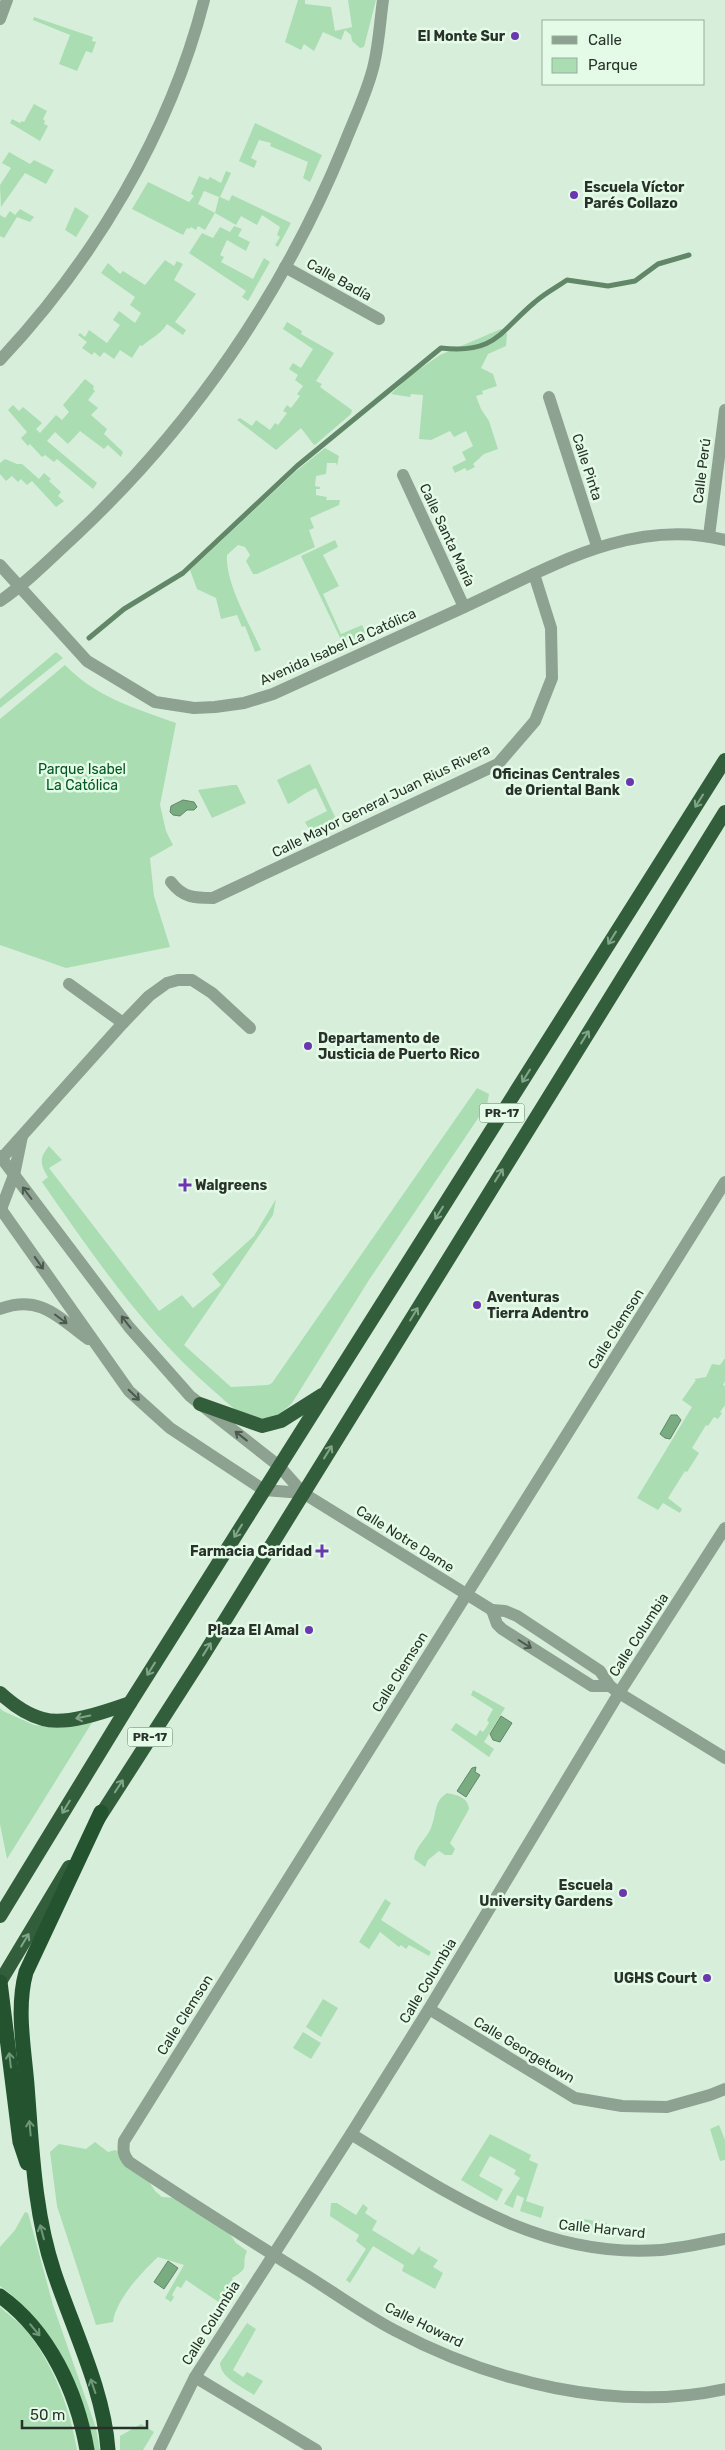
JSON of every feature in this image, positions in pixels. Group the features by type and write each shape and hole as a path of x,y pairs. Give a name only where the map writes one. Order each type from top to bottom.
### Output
{"highway":[{"name":"PR-17","path":"0,1916 130,1703 725,760"},
{"name":"PR-17","path":"0,1982 101,1812 201,1659 725,812"},
{"path":"200,1404 262,1426 281,1421 325,1393"},
{"path":"0,1693 14,1706 44,1720 74,1719 97,1714 130,1703"},
{"path":"101,1812 26,1972 23,1985 22,2022 40,2226 53,2271 104,2415 108,2450"},
{"path":"0,1982 20,2142 36,2194"},
{"path":"0,2296 25,2318 53,2353 79,2414 88,2450"}],"street":[{"path":"0,19 7,0"},
{"path":"0,360 21,338 68,278 130,182 160,122 185,61 204,0"},
{"path":"0,601 20,587 93,519 173,434 247,331 285,267 332,172 374,65 383,0"},
{"name":"Calle Badía","path":"285,267 379,319"},
{"name":"Calle Pinta","path":"549,397 597,546"},
{"name":"Calle Perú","path":"709,536 725,410"},
{"name":"Calle Santa María","path":"402,475 464,607"},
{"name":"Avenida Isabel La Católica","path":"0,565 87,661 155,702 194,708 244,703 273,694 597,546 660,534 709,536 725,540"},
{"name":"Calle Mayor General Juan Rius Rivera","path":"171,882 178,891 186,896 213,898 498,764 535,720 552,678 551,628 534,574"},
{"path":"250,1028 212,993 192,980 178,980 167,983 149,996 123,1023 1,1159 129,1326 190,1396 279,1466 302,1493"},
{"path":"68,984 123,1023"},
{"path":"22,1136 14,1175 0,1210 129,1392 170,1428 264,1490 302,1493"},
{"name":"Calle Clemson","path":"146,2173 125,2157 124,2141 725,1182"},
{"path":"0,1309 27,1303 46,1308 97,1346"},
{"name":"Calle Notre Dame","path":"302,1493 492,1610"},
{"name":"Calle Columbia","path":"158,2450 195,2377 429,2009 615,1689 725,1528"},
{"path":"615,1689 592,1686 502,1629 497,1624 492,1610 505,1611 517,1616 600,1671 615,1689 725,1758"},
{"name":"Calle Georgetown","path":"429,2009 575,2098 622,2106 667,2107 710,2095 725,2088"},
{"name":"Calle Harvard","path":"351,2134 475,2208 524,2230 549,2238 581,2245 660,2250 725,2239"},
{"name":"Calle Howard","path":"146,2173 394,2330 444,2354 491,2372 539,2385 636,2398 700,2394 725,2388"},
{"path":"195,2377 316,2450"}],"green space":[{"path":"298,0 305,0 305,4 331,7 335,31 352,27 348,0 376,0 364,47 360,48 352,41 351,35 345,30 341,40 323,32 314,51 304,44 301,50 285,42"},
{"path":"34,17 93,37 92,41 96,42 92,53 86,51 77,71 59,64 70,35 33,20"},
{"path":"34,104 47,111 43,119 45,121 44,124 48,126 40,141 10,123 12,119 20,123 24,122"},
{"path":"255,123 322,155 310,182 303,178 308,162 270,146 271,143 259,140 251,158 257,161 254,168 239,161"},
{"path":"9,152 30,164 34,160 54,170 46,184 25,173 1,207 0,185 11,168 2,163"},
{"path":"226,171 231,173 220,197 229,201 232,195 291,223 278,247 275,245 280,237 277,235 280,227 262,215 257,225 241,216 236,225 215,213 205,230 198,226 196,230 191,227 187,228 183,235 132,209 148,182 189,202 194,196 191,194 199,176 208,180 210,177 221,183","holes":["204,191 219,197 215,213 198,204"]},
{"path":"75,207 89,216 76,237 65,230"},
{"path":"20,209 34,217 30,222 17,217 4,238 0,236 0,215 5,218 10,211 15,215"},
{"path":"234,226 242,229 238,236 250,242 246,251 227,240 220,255 224,257 221,262 253,279 264,258 270,262 248,301 242,297 246,291 189,253 202,233 213,238 220,227 230,232"},
{"path":"165,260 174,266 177,261 183,264 174,280 196,294 175,322 186,330 183,335 167,324 158,334 142,346 140,345 132,358 120,350 114,359 104,352 100,357 94,352 92,355 82,348 87,342 78,335 80,333 85,337 89,330 107,343 120,325 113,320 119,311 135,323 141,313 130,305 135,297 101,273 108,263 120,274 123,271 145,285"},
{"path":"287,322 302,331 301,334 334,353 316,381 322,384 320,387 352,410 351,414 316,444 314,445 301,428 276,450 237,420 240,418 252,426 256,420 270,430 275,423 278,425 287,413 283,411 287,405 291,408 300,396 297,394 303,386 295,380 298,375 289,369 293,363 301,368 313,349 283,329"},
{"path":"501,329 507,334 506,346 488,354 481,368 493,374 497,386 482,391 483,394 476,396 481,409 489,421 498,449 484,454 473,464 475,467 467,471 465,468 455,473 452,467 466,460 462,452 473,446 466,431 454,437 450,431 431,440 419,439 423,395 411,394 410,397 391,394 411,375 440,355"},
{"path":"85,379 94,386 93,389 95,391 88,400 98,408 91,415 107,429 104,434 123,452 121,457 108,445 104,449 80,431 68,444 55,432 47,441 97,483 93,489 57,459 54,462 45,455 42,457 30,444 28,446 21,438 27,432 8,410 13,405 19,411 23,407 42,423 36,429 40,433 56,415 62,420 69,412 63,405"},
{"path":"325,448 339,456 337,466 336,463 327,463 326,474 316,476 315,486 320,487 320,489 316,489 316,495 327,497 326,500 340,500 339,505 310,518 314,528 309,530 315,547 257,574 253,574 246,561 250,555 245,547 238,545 227,555 227,566 234,591 261,650 255,652 245,626 242,627 237,615 221,619 216,598 197,589 190,570 295,472"},
{"path":"5,459 22,464 39,479 44,473 51,479 49,481 61,492 58,496 64,501 56,507 32,481 27,485 21,479 18,482 12,476 6,481 0,474 0,463"},
{"path":"335,540 338,547 323,555 339,586 323,594 341,634 362,625 366,634 343,644 301,556"},
{"path":"56,652 63,658 0,708 0,699"},
{"name":"Parque Isabel La Católica","path":"65,665 90,685 116,700 176,723 160,805 166,831 173,845 150,858 154,896 170,947 66,968 0,945 0,719"},
{"path":"310,764 336,819 310,831 305,822 327,811 316,788 288,804 277,780"},
{"path":"237,785 246,803 212,818 198,790"},
{"path":"477,1088 489,1094 487,1105 369,1280 292,1403 280,1413 267,1419 261,1420 244,1415 234,1408 166,1345 101,1266 42,1182 48,1177 43,1168 42,1158 49,1146 62,1160 49,1168 159,1311 182,1295 193,1308 221,1285 212,1274 254,1236 276,1199 273,1215 184,1345 231,1387 268,1385 272,1383"},
{"path":"725,1358 725,1381 723,1385 725,1386 725,1405 720,1412 722,1413 718,1419 714,1417 708,1426 706,1425 692,1448 699,1453 668,1498 682,1509 680,1513 663,1503 658,1510 637,1498 692,1407 682,1400 696,1380 694,1379 706,1377 712,1364 720,1365"},
{"path":"473,1690 505,1708 484,1742 494,1749 489,1757 451,1730 456,1723 476,1736 480,1730 483,1732 489,1723 487,1720 493,1709 471,1695"},
{"path":"0,1708 34,1725 60,1728 93,1721 7,1859 0,1824"},
{"path":"447,1793 464,1799 469,1809 450,1843 455,1849 452,1855 445,1855 439,1851 428,1860 425,1867 414,1859 415,1855 431,1828 439,1800"},
{"path":"385,1899 391,1903 381,1920 431,1952 429,1956 409,1945 406,1949 401,1945 399,1947 380,1932 369,1949 359,1942"},
{"path":"323,1999 338,2008 321,2037 306,2027"},
{"path":"303,2032 321,2043 311,2059 293,2048"},
{"path":"719,2125 725,2140 725,2160 720,2161 710,2129"},
{"path":"490,2134 531,2155 529,2160 538,2164 526,2201 544,2207 541,2218 520,2211 524,2198 517,2195 513,2208 504,2204 520,2178 514,2174 516,2170 490,2156 479,2176 503,2189 497,2201 461,2180"},
{"path":"95,2142 108,2152 115,2150 135,2159 155,2191 162,2197 178,2198 227,2230 236,2243 247,2251 244,2269 232,2278 234,2283 220,2303 186,2280 181,2288 177,2286 172,2295 174,2297 171,2302 165,2298 184,2265 158,2257 124,2295 115,2313 113,2322 96,2325 57,2206 50,2152 59,2144 86,2149"},
{"path":"331,2203 337,2203 356,2215 363,2204 368,2208 365,2213 377,2221 372,2230 413,2255 420,2246 420,2250 438,2260 433,2267 443,2273 435,2289 402,2271 404,2265 373,2246 350,2283 346,2280 366,2249 356,2241 359,2235 330,2216"},
{"path":"25,2212 28,2213 53,2305 96,2428 100,2450 93,2450 82,2404 74,2381 63,2359 35,2318 0,2286 0,2247 15,2230"},
{"path":"577,2218 607,2223 606,2232 576,2227"},
{"path":"0,2307 26,2330 44,2357 65,2403 77,2450 0,2450"},
{"path":"247,2323 256,2329 233,2370 243,2377 247,2372 263,2381 254,2395 228,2378 221,2369 220,2363"},
{"path":"141,2424 154,2432 143,2450 120,2450 120,2436"}],"shaded area":[{"path":"183,800 194,802 197,807 194,810 187,810 180,816 173,815 170,812 171,806"},
{"path":"671,1415 677,1415 681,1420 670,1439 660,1434"},
{"path":"501,1716 512,1723 500,1742 493,1740 490,1734"},
{"path":"476,1767 475,1772 480,1775 466,1797 457,1791 472,1768"},
{"path":"168,2261 178,2268 164,2289 154,2282"}],"waterway":[{"path":"89,638 124,609 183,573 297,466 441,348 474,348 485,344 504,331 539,299 567,280 608,286 635,281 658,264 689,255"}],"place":[{"name":"El Monte Sur","path":"515,36"},
{"name":"Escuela Víctor Parés Collazo","path":"574,195"},
{"name":"Oficinas Centrales de Oriental Bank","path":"630,782"},
{"name":"Departamento de Justicia de Puerto Rico","path":"308,1046"},
{"name":"Walgreens","path":"185,1185"},
{"name":"Aventuras Tierra Adentro","path":"477,1305"},
{"name":"Farmacia Caridad","path":"322,1551"},
{"name":"Plaza El Amal","path":"309,1630"},
{"name":"Escuela University Gardens","path":"623,1893"},
{"name":"UGHS Court","path":"707,1978"}]}
